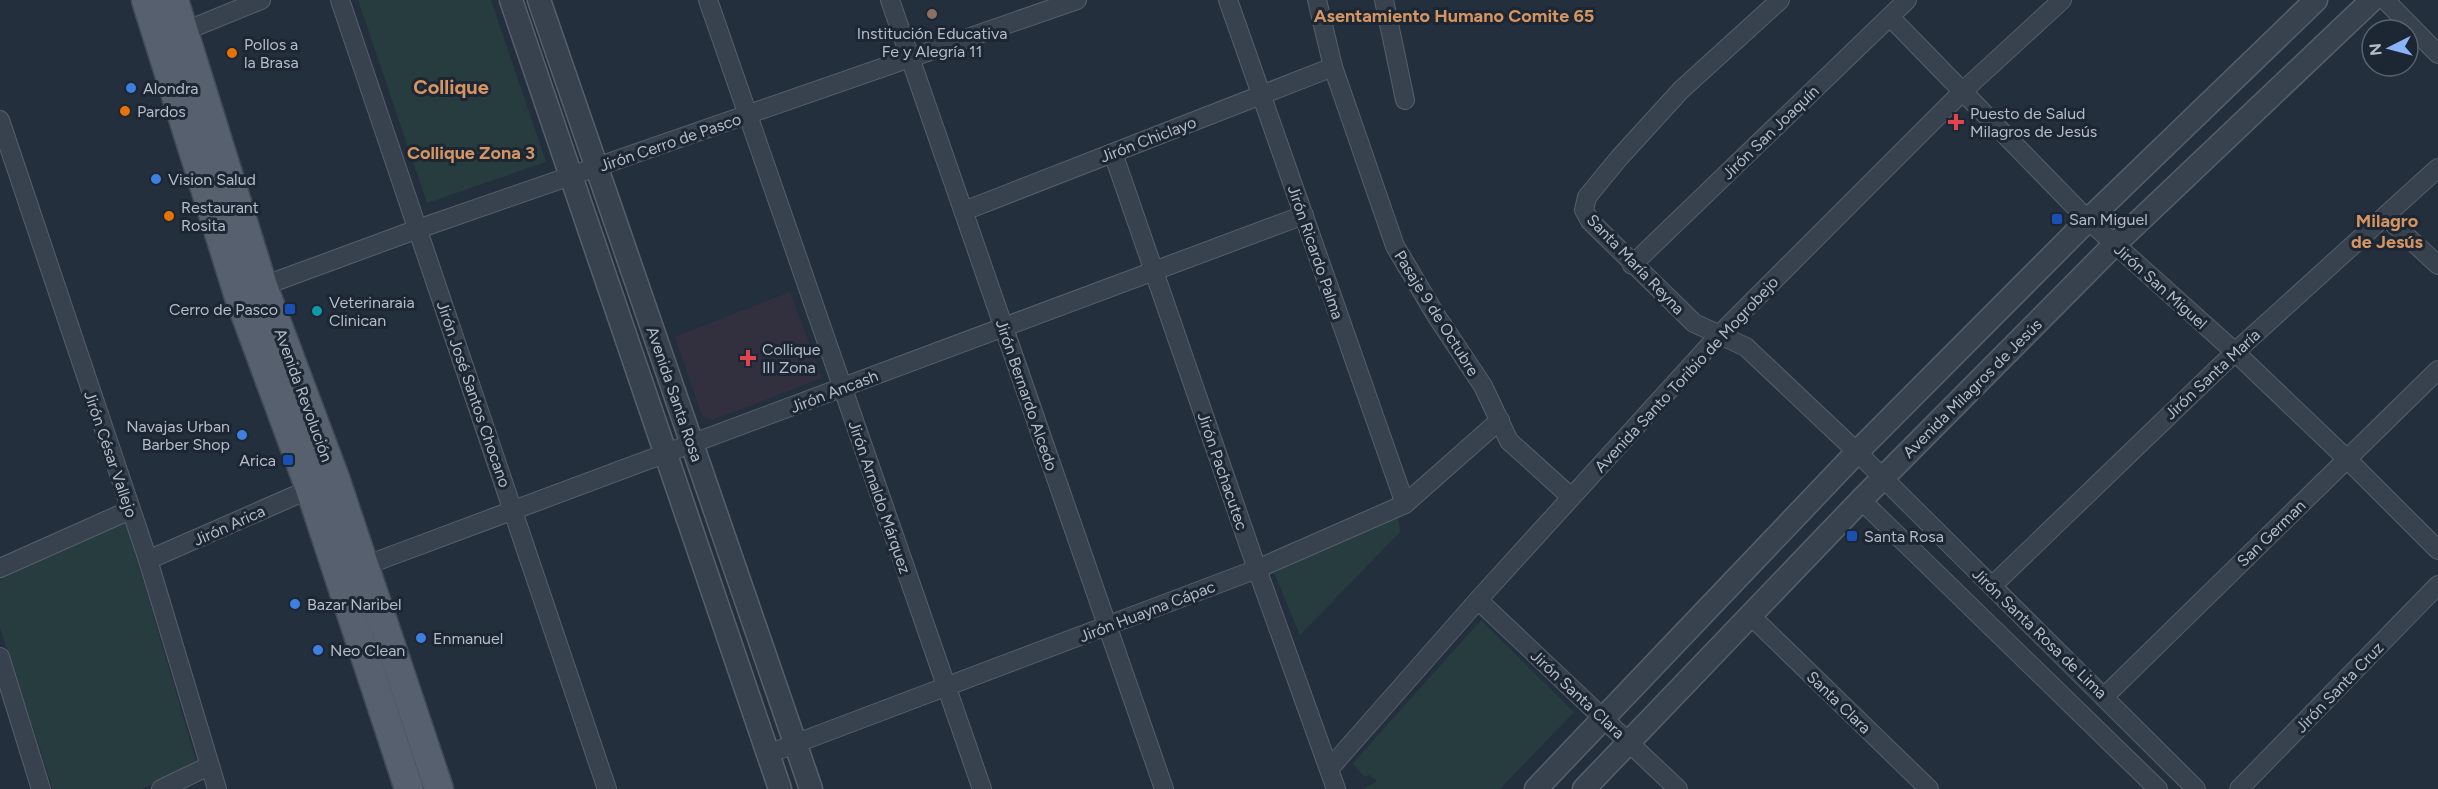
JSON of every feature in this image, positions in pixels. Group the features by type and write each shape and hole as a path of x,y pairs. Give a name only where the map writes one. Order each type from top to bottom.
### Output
{"main road":[{"name":"Avenida Revolución","path":"146,0 239,297 310,489 409,789"},
{"name":"Avenida Revolución","path":"174,0 263,286 335,478 439,789"}],"street":[{"path":"185,31 261,0"},
{"name":"Jirón José Santos Chocano","path":"340,0 607,789"},
{"name":"Avenida Santa Rosa","path":"511,0 780,789"},
{"name":"Avenida Santa Rosa","path":"539,0 811,789"},
{"name":"Jirón Arnaldo Márquez","path":"708,0 982,789"},
{"name":"Jirón Bernardo Alcedo","path":"890,0 1164,789"},
{"name":"Jirón Cerro de Pasco","path":"263,286 418,229 1077,0"},
{"name":"Jirón Ricardo Palma","path":"1228,0 1405,504"},
{"name":"Pasaje 9 de Octubre","path":"1317,0 1333,68 1395,246 1437,317 1483,386 1509,441 1571,497"},
{"path":"1384,0 1406,100"},
{"name":"Santa María Reyna","path":"1780,0 1681,90 1618,158 1587,197 1584,210 1590,221 1632,265 1694,323 1746,347 1857,452 1882,479"},
{"name":"Jirón San Joaquín","path":"1632,265 1907,0"},
{"name":"Avenida Santo Toribio de Mogrobejo","path":"1330,768 1478,600 1719,335 1964,91 2062,0"},
{"path":"1536,789 1857,452 2088,220 2316,0"},
{"name":"Avenida Milagros de Jesús","path":"1584,789 1882,479 2114,245 2372,0"},
{"path":"2385,0 2438,54"},
{"name":"Jirón San Miguel","path":"1890,17 2088,220 2235,352 2438,550"},
{"name":"Jirón Chiclayo","path":"964,211 1333,68"},
{"name":"Jirón César Vallejo","path":"0,120 148,560 217,789"},
{"name":"Jirón Pachacutec","path":"1113,153 1336,789"},
{"name":"Jirón Santa María","path":"1992,586 2235,352 2438,168"},
{"name":"Jirón Ancash","path":"364,566 1304,215"},
{"path":"2386,217 2438,265"},
{"name":"San German","path":"2105,696 2438,370"},
{"name":"Jirón Huayna Cápac","path":"768,754 1257,569 1405,504 1500,420"},
{"name":"Jirón Santa Rosa de Lima","path":"1882,479 2105,696 2196,789"},
{"name":"Jirón Arica","path":"148,560 310,489"},
{"name":"Jirón Santa Rosa de Lima","path":"1862,500 2158,789"},
{"path":"0,568 130,510"},
{"name":"Jirón Santa Cruz","path":"2239,789 2438,585"},
{"name":"Jirón Santa Clara","path":"1478,600 1678,789"},
{"name":"Santa Clara","path":"1750,615 1929,789"},
{"path":"0,657 41,789"},
{"path":"161,789 209,766"}],"shaded area":[{"name":"Collique III Zona","path":"790,292 822,378 713,420 702,415 675,337"}],"green space":[{"path":"358,0 491,0 546,162 427,203"},
{"path":"1398,516 1400,532 1300,635 1274,573"},
{"path":"126,522 197,764 142,789 53,789 0,628 0,578"},
{"path":"1481,620 1574,712 1500,789 1363,789 1377,781 1369,775 1364,777 1353,763"}],"place":[{"name":"Institución Educativa Fe y Alegría 11","path":"932,14"},
{"name":"Pollos a la Brasa","path":"232,53"},
{"name":"Alondra","path":"131,88"},
{"name":"Pardos","path":"125,111"},
{"name":"Puesto de Salud Milagros de Jesús","path":"1956,122"},
{"name":"Vision Salud","path":"156,179"},
{"name":"Restaurant Rosita","path":"169,216"},
{"name":"San Miguel","path":"2057,219"},
{"name":"Cerro de Pasco","path":"290,309"},
{"name":"Veterinaraia Clinican","path":"317,311"},
{"name":"Collique III Zona","path":"748,358"},
{"name":"Navajas Urban Barber Shop","path":"242,435"},
{"name":"Arica","path":"288,460"},
{"name":"Santa Rosa","path":"1852,536"},
{"name":"Bazar Naribel","path":"295,604"},
{"name":"Enmanuel","path":"421,638"},
{"name":"Neo Clean","path":"318,650"}],"district":[{"name":"Asentamiento Humano Comite 65","path":"1454,16"},
{"name":"Collique","path":"451,87"},
{"name":"Collique Zona 3","path":"471,153"},
{"name":"Milagro de Jesús","path":"2387,231"}]}
